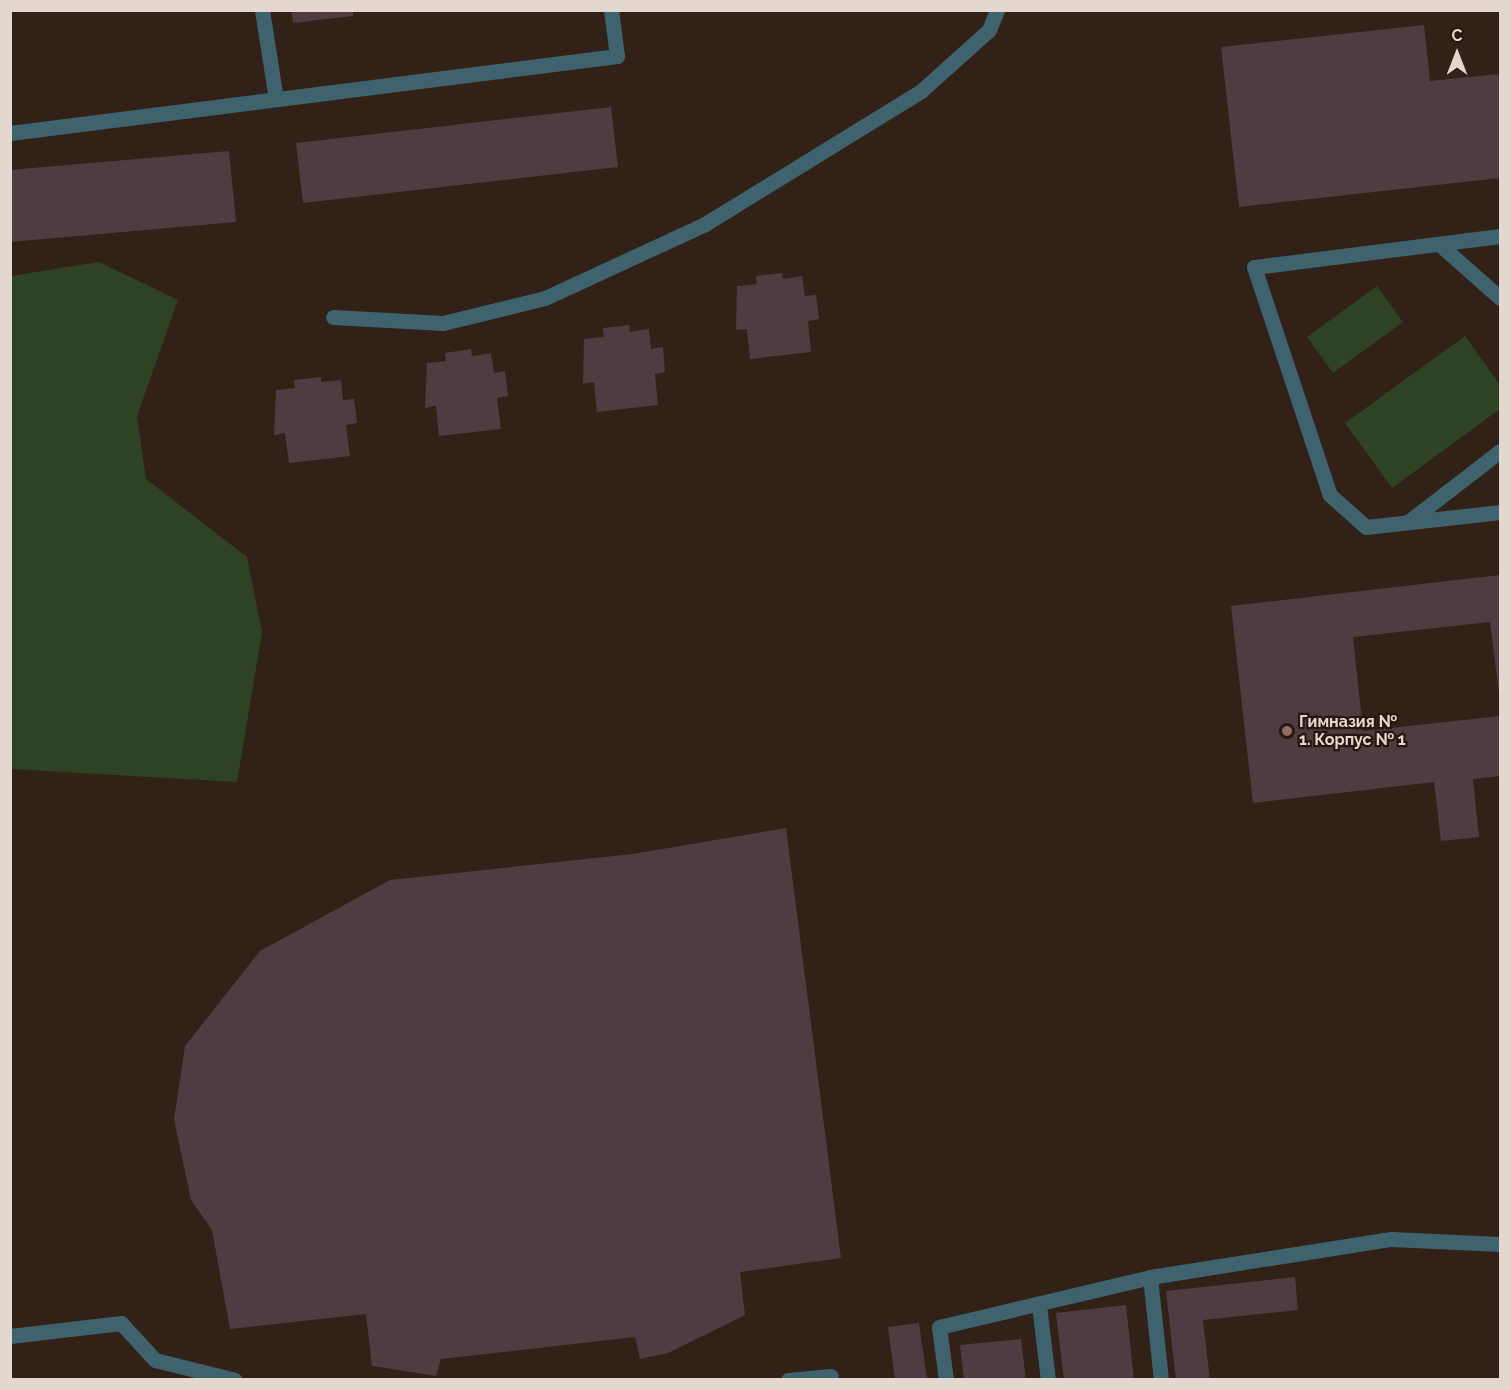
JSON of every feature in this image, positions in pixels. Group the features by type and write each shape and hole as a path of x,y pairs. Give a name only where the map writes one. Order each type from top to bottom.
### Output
{"lane":[{"path":"262,10 276,99"},
{"path":"10,133 617,56 611,10"},
{"path":"333,317 443,323 545,298 705,224 921,91 988,30 997,10"},
{"path":"1500,236 1254,267 1330,495 1366,527 1500,512"},
{"path":"1439,244 1500,298"},
{"path":"1408,522 1500,451"},
{"path":"946,1380 939,1327 1150,1277 1391,1239 1500,1244"},
{"path":"1150,1277 1161,1380"},
{"path":"1039,1305 1048,1380"},
{"path":"10,1336 121,1323 155,1360 236,1380"},
{"path":"788,1380 831,1376"}],"green space":[{"path":"99,262 178,300 137,416 146,479 247,557 262,632 237,782 11,769 11,276"},
{"path":"1377,286 1403,322 1333,373 1307,337"},
{"path":"1465,336 1500,385 1500,409 1392,488 1345,423"}],"building":[{"path":"291,10 353,10 353,16 293,23"},
{"path":"1424,25 1430,81 1500,74 1500,178 1239,207 1221,47"},
{"path":"611,107 618,167 303,203 296,143"},
{"path":"229,151 236,222 10,242 10,170"},
{"path":"782,273 783,279 802,276 805,296 816,295 819,319 808,321 811,352 750,359 747,329 736,330 737,286 757,284 756,276"},
{"path":"629,325 630,332 649,329 651,349 663,347 665,372 655,374 658,405 597,412 594,382 583,384 584,339 604,337 603,328"},
{"path":"471,349 472,356 491,353 494,373 505,371 508,396 497,398 501,429 439,436 436,406 425,408 427,363 446,361 445,353"},
{"path":"321,377 321,382 341,380 343,400 354,399 357,423 346,425 350,456 289,463 285,433 274,435 276,390 295,388 294,380"},
{"path":"1500,575 1500,702 1490,622 1353,637 1363,731 1500,716 1500,776 1473,779 1479,837 1441,841 1434,782 1253,803 1231,606"},
{"path":"786,828 841,1258 740,1272 745,1315 668,1353 640,1359 635,1337 441,1359 436,1376 372,1366 366,1314 230,1329 212,1230 191,1200 174,1119 185,1046 260,951 390,880 633,854"},
{"path":"1295,1277 1298,1310 1203,1320 1210,1380 1176,1380 1166,1291"},
{"path":"1126,1305 1134,1380 1064,1380 1056,1313"},
{"path":"919,1323 927,1380 895,1380 888,1327"},
{"path":"1021,1339 1026,1380 964,1380 960,1345"}],"place":[{"name":"Гимназия № 1. Корпус № 1","path":"1287,731"}]}
